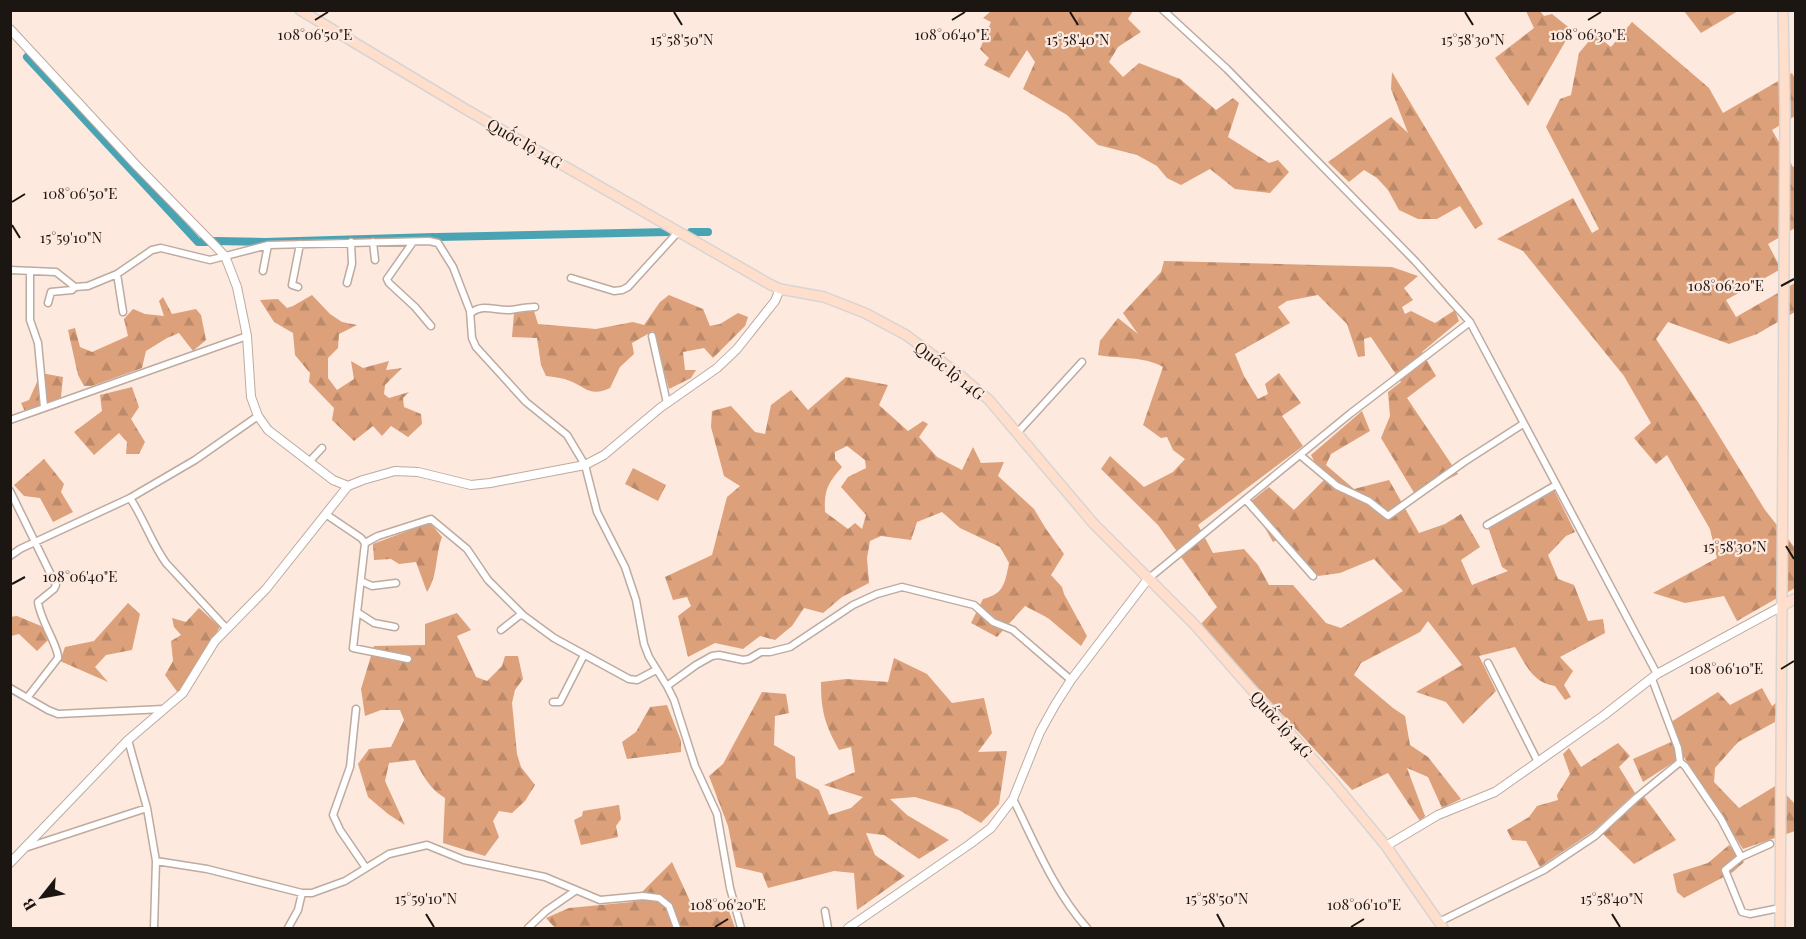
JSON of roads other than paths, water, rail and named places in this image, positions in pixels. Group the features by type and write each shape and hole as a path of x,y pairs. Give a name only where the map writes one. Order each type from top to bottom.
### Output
{"main road":[{"name":"Quốc lộ 14G","path":"300,10 678,232 780,289 824,297 866,313 906,335 961,376 989,400 1093,523 1194,624 1285,727 1386,846 1441,925"},
{"path":"1780,928 1784,10"},
{"path":"1784,75 1796,76"},
{"path":"1782,606 1796,598"}],"street":[{"path":"1162,10 1227,69 1415,261 1470,322 1654,676 1678,748 1680,762 1720,819 1741,857"},
{"path":"10,29 137,166 225,256 237,287 246,336 251,397 258,416 268,430 309,462 333,480 348,486"},
{"path":"571,278 614,291 622,290 628,287 678,232"},
{"path":"48,303 51,292 88,286 117,274 152,250 161,248 210,260 267,245 429,241 438,243 453,267 471,313 472,338 476,347 526,402 567,435 585,465 597,512 625,567 636,600 644,644 656,670 667,686 694,766 717,814 730,888 741,928"},
{"path":"347,283 352,264 351,242"},
{"path":"373,242 375,260"},
{"path":"413,242 387,279 431,326"},
{"path":"298,287 292,285 300,244"},
{"path":"263,271 267,245"},
{"path":"10,270 56,272 75,287"},
{"path":"30,271 30,320 38,343 44,407"},
{"path":"117,274 123,312"},
{"path":"10,863 128,740 183,693 215,641 266,589 348,486 395,471 418,472 471,485 585,465 604,455 667,403 717,368 738,349 775,301 780,289"},
{"path":"471,313 482,307 510,310 517,307 535,307"},
{"path":"848,928 991,828 1013,798 1040,732 1071,680 1148,579 1300,455 1470,322"},
{"path":"10,420 246,336"},
{"path":"652,336 667,403"},
{"path":"1018,432 1082,362"},
{"path":"10,556 20,549 130,498 195,460 258,416"},
{"path":"1300,455 1336,486 1369,501 1388,516 1464,462 1523,424"},
{"path":"309,462 322,448"},
{"path":"1487,525 1556,485"},
{"path":"10,491 55,583 54,589 38,602 45,627 59,655 27,698"},
{"path":"130,498 143,518 159,554 227,629"},
{"path":"1246,500 1313,576"},
{"path":"327,515 365,543 353,648 408,659"},
{"path":"365,543 378,536 431,519 467,549 488,580 524,616 554,638 606,668 633,680 656,670"},
{"path":"361,581 372,586 396,583"},
{"path":"667,686 696,665 712,657 719,655 743,660 761,652 790,647 853,605 877,594 902,587 974,605 993,622 1013,630 1071,680"},
{"path":"1386,846 1438,816 1495,792 1603,716 1654,676 1782,606"},
{"path":"357,612 374,623 395,627"},
{"path":"501,630 520,615 524,616"},
{"path":"553,702 560,702 584,655"},
{"path":"1488,663 1538,762"},
{"path":"10,688 58,714 165,709"},
{"path":"356,709 350,766 333,815 340,830 366,868"},
{"path":"128,740 147,808 156,861 154,928"},
{"path":"1441,925 1552,864 1594,836 1680,762"},
{"path":"1013,798 1057,886 1087,928"},
{"path":"26,848 147,808"},
{"path":"1770,844 1741,857 1725,870 1740,910 1746,915 1780,908"},
{"path":"156,861 207,869 302,893 312,893 345,881 389,854 427,845 464,860 545,877 600,900 643,896 659,898 669,906 677,928"},
{"path":"528,928 546,911 575,891"},
{"path":"288,928 298,910 302,893"},
{"path":"825,911 828,928"}],"waterway":[{"path":"27,57 198,242 207,242"},
{"path":"437,237 668,232"},
{"path":"691,232 708,232"},
{"path":"215,241 265,242 434,237"}]}
